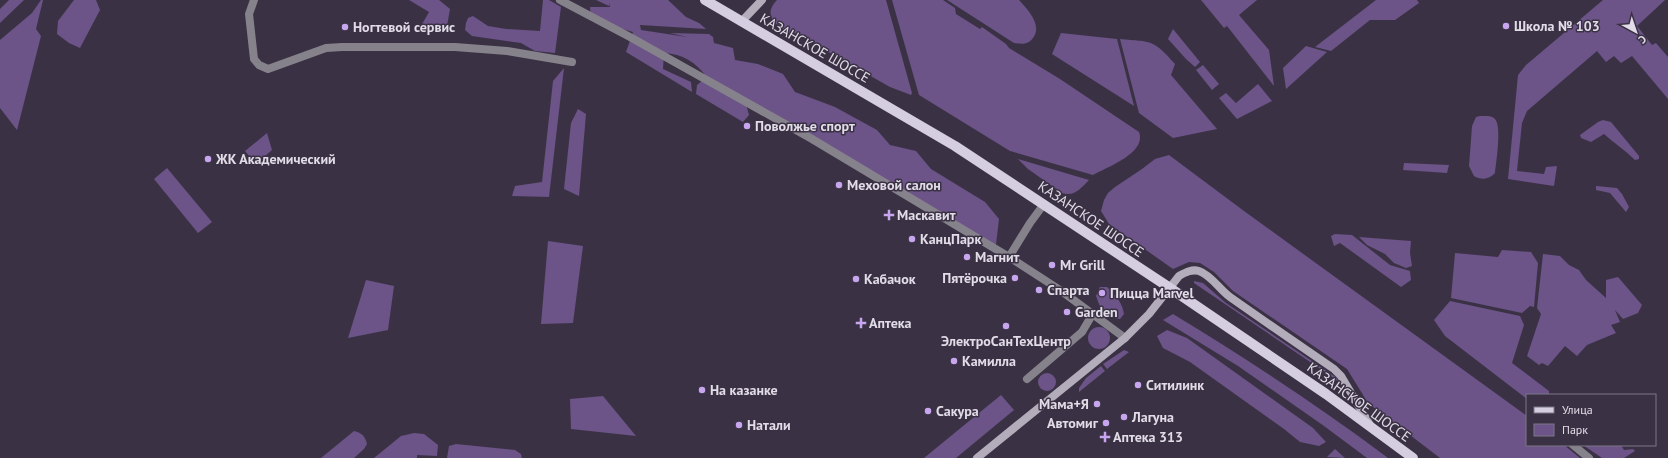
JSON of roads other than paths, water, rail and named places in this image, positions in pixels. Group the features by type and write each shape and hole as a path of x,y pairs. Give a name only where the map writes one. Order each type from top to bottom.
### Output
{"main road":[{"name":"КАЗАНСКОЕ ШОССЕ","path":"705,0 914,120 1044,204 1326,394 1413,458"}],"street":[{"path":"254,0 249,14 254,59 259,65 268,69 326,48 342,47 455,46 507,51 572,62"},
{"path":"560,0 624,33 812,139 1009,257 1060,290 1125,338"},
{"path":"742,21 762,0"},
{"path":"1009,257 1030,223 1044,204"},
{"path":"976,458 1125,338 1149,314 1179,276 1192,270 1200,271 1228,295 1334,368 1342,376 1370,426"},
{"path":"1027,379 1082,332 1092,315"},
{"path":"1574,446 1588,458"}],"place":[{"name":"Школа № 103","path":"1506,26"},
{"name":"Ногтевой сервис","path":"345,27"},
{"name":"Поволжье спорт","path":"747,126"},
{"name":"ЖК Академический","path":"208,159"},
{"name":"Меховой салон","path":"839,185"},
{"name":"Маскавит","path":"889,215"},
{"name":"КанцПарк","path":"912,239"},
{"name":"Магнит","path":"967,257"},
{"name":"Mr Grill","path":"1052,265"},
{"name":"Пятёрочка","path":"1015,278"},
{"name":"Кабачок","path":"856,279"},
{"name":"Спарта","path":"1039,290"},
{"name":"Пицца Marvel","path":"1102,293"},
{"name":"Garden","path":"1067,312"},
{"name":"Аптека","path":"861,323"},
{"name":"ЭлектроСанТехЦентр","path":"1006,326"},
{"name":"Камилла","path":"954,361"},
{"name":"Ситилинк","path":"1138,385"},
{"name":"На казанке","path":"702,390"},
{"name":"Мама+Я","path":"1097,404"},
{"name":"Сакура","path":"928,411"},
{"name":"Лагуна","path":"1124,417"},
{"name":"Автомиг","path":"1106,423"},
{"name":"Натали","path":"739,425"},
{"name":"Аптека 313","path":"1105,437"}]}
